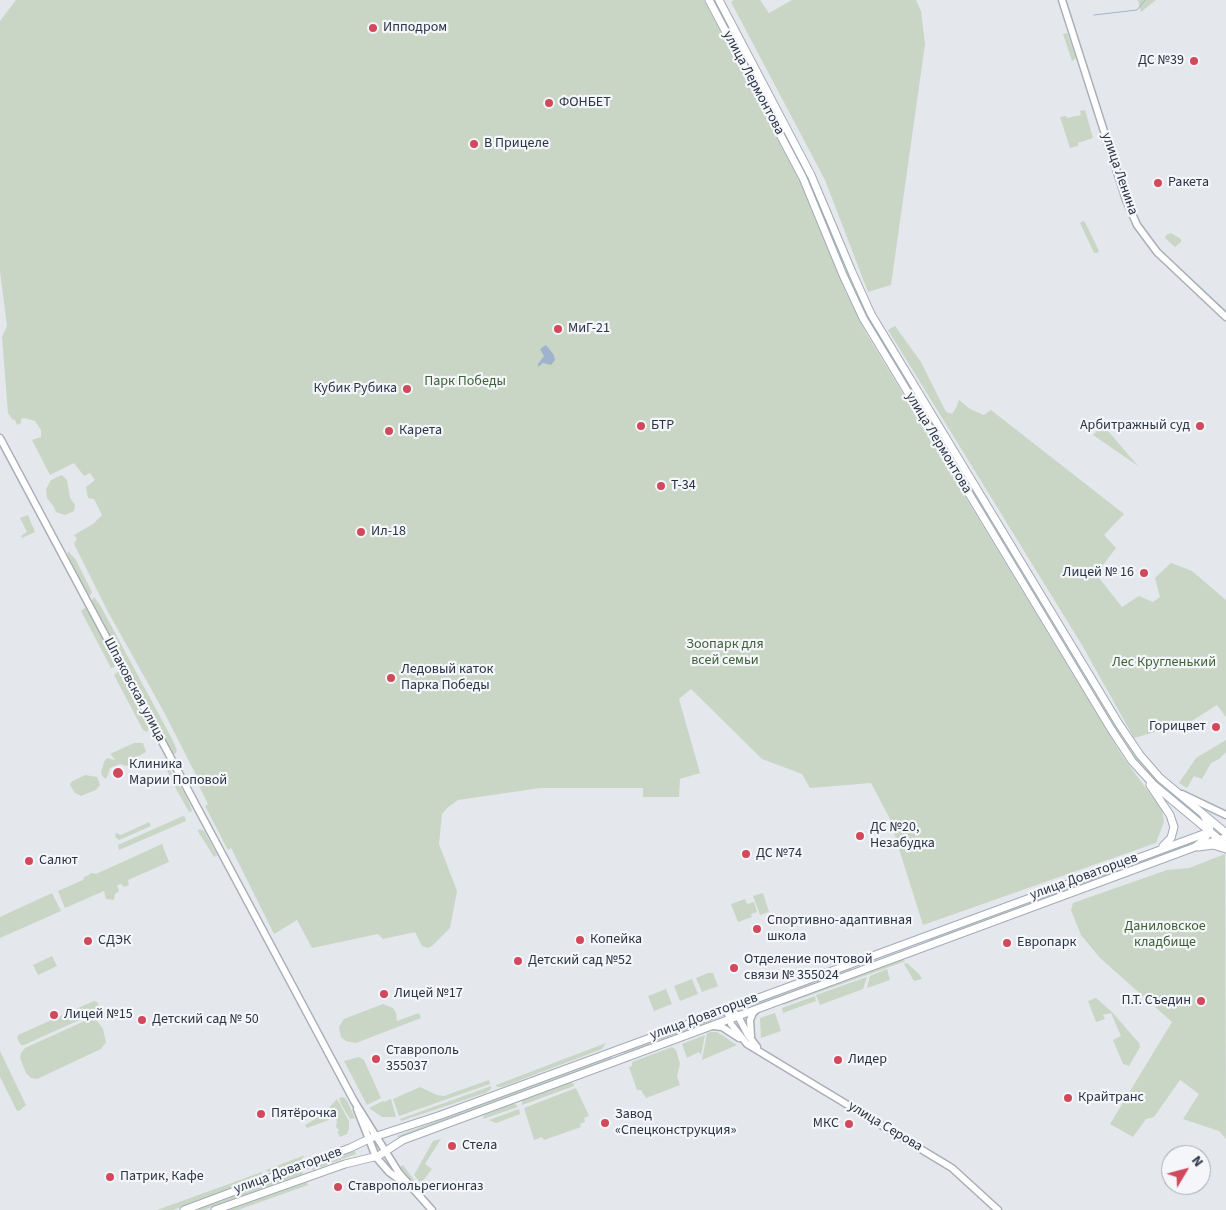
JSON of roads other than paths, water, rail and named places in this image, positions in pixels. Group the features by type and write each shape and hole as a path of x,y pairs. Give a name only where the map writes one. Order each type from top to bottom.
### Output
{"main road":[{"name":"улица Лермонтова","path":"709,0 803,178 863,318 1111,729 1132,761 1154,785 1210,832 1224,833"},
{"name":"улица Лермонтова","path":"719,0 811,175 871,314 1130,740 1149,767 1224,833 1226,847"},
{"name":"улица Ленина","path":"1062,0 1126,200 1137,225 1157,252 1226,318"},
{"path":"803,178 811,175"},
{"name":"Шпаковская улица","path":"0,438 354,1101 410,1188"},
{"path":"989,526 997,520"},
{"path":"1132,761 1172,819 1174,827 1171,838 1156,850"},
{"name":"улица Лермонтова","path":"1175,791 1226,815"},
{"path":"1195,847 1210,832 1210,826 1204,816"},
{"name":"улица Доваторцев","path":"184,1210 310,1164 379,1135 441,1115 1156,850 1210,832"},
{"name":"улица Доваторцев","path":"215,1210 346,1164 373,1158 403,1140 1195,847 1224,833"},
{"path":"1195,847 1213,845 1226,847"},
{"path":"855,962 859,971"},
{"path":"729,1020 730,1008"},
{"name":"улица Серова","path":"730,1008 738,1016 757,1048 765,1054"},
{"path":"757,1009 753,1013 749,1027 750,1035 757,1048"},
{"name":"улица Серова","path":"729,1020 747,1044"},
{"name":"улица Серова","path":"711,1026 722,1027 952,1168 998,1210"},
{"name":"Шпаковская улица","path":"354,1101 373,1158 410,1188 432,1210"}],"water":[{"path":"546,345 554,355 555,360 551,365 543,363 538,367 544,356 540,349"}],"waterway":[{"path":"1094,15 1137,10 1145,0"}],"place":[{"name":"Ипподром","path":"373,28"},
{"name":"ДС №39","path":"1194,61"},
{"name":"ФОНБЕТ","path":"549,103"},
{"name":"В Прицеле","path":"474,144"},
{"name":"Ракета","path":"1158,183"},
{"name":"МиГ-21","path":"558,329"},
{"name":"Кубик Рубика","path":"407,389"},
{"name":"БТР","path":"641,426"},
{"name":"Арбитражный суд","path":"1200,426"},
{"name":"Карета","path":"389,431"},
{"name":"Т-34","path":"661,486"},
{"name":"Ил-18","path":"361,532"},
{"name":"Лицей № 16","path":"1144,573"},
{"name":"Ледовый каток Парка Победы","path":"391,678"},
{"name":"Горицвет","path":"1216,727"},
{"name":"Клиника Марии Поповой","path":"118,773"},
{"name":"ДС №20, Незабудка","path":"860,836"},
{"name":"ДС №74","path":"746,854"},
{"name":"Салют","path":"29,861"},
{"name":"Спортивно-адаптивная школа","path":"757,929"},
{"name":"Копейка","path":"580,940"},
{"name":"СДЭК","path":"88,941"},
{"name":"Европарк","path":"1007,943"},
{"name":"Детский сад №52","path":"518,961"},
{"name":"Отделение почтовой связи № 355024","path":"734,968"},
{"name":"Лицей №17","path":"384,994"},
{"name":"П.Т. Съедин","path":"1201,1001"},
{"name":"Лицей №15","path":"54,1015"},
{"name":"Детский сад № 50","path":"142,1020"},
{"name":"Ставрополь 355037","path":"376,1059"},
{"name":"Лидер","path":"838,1060"},
{"name":"Крайтранс","path":"1068,1098"},
{"name":"Пятёрочка","path":"261,1114"},
{"name":"Завод «Спецконструкция»","path":"605,1123"},
{"name":"МКС","path":"849,1124"},
{"name":"Стела","path":"452,1146"},
{"name":"Патрик, Кафе","path":"110,1177"},
{"name":"Ставропольрегионгаз","path":"338,1187"}],"park label":[{"name":"Парк Победы","path":"465,382"},
{"name":"Зоопарк для всей семьи","path":"725,654"},
{"name":"Лес Кругленький","path":"1164,663"},
{"name":"Даниловское кладбище","path":"1165,936"}]}
